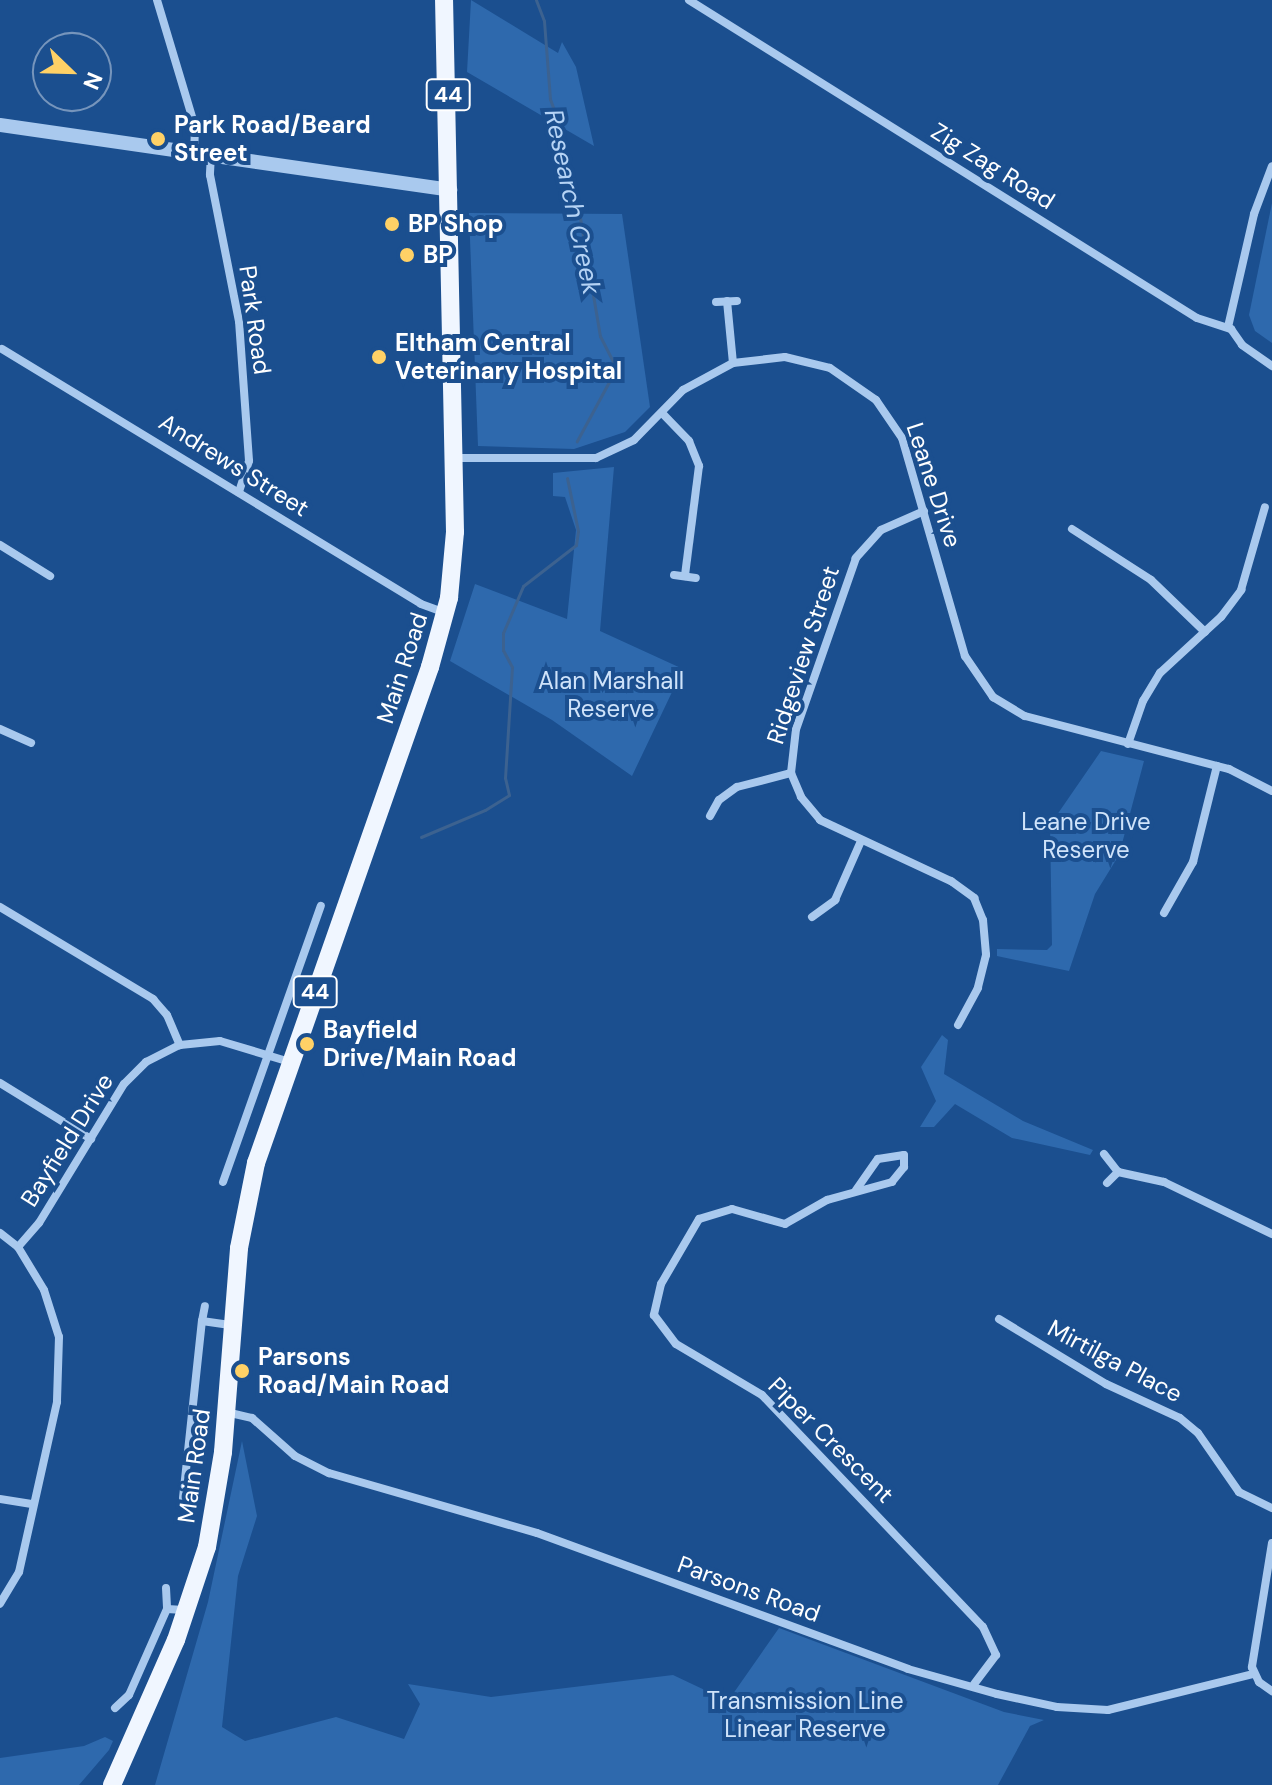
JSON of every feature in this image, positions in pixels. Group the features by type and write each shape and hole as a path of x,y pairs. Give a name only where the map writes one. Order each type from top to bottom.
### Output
{"main road":[{"name":"Main Road","path":"112,1785 188,1611 214,1513 248,1194 290,1062 446,613 455,552 444,0"}],"street":[{"path":"157,0 195,127 194,151"},
{"name":"Zig Zag Road","path":"689,0 1197,318 1228,327 1246,349 1272,366"},
{"path":"0,125 211,153 450,190"},
{"name":"Park Road","path":"211,153 210,175 239,321 249,461 239,492"},
{"path":"1228,327 1254,214 1272,166"},
{"path":"716,302 732,301 733,363"},
{"name":"Andrews Street","path":"2,349 421,604 446,613"},
{"name":"Leane Drive","path":"454,458 596,458 625,447 692,383 733,363 796,359 830,368 860,386 897,429 924,511 961,646 986,689 1025,716 1217,766 1272,791"},
{"path":"662,413 689,441 699,466 685,576"},
{"path":"1128,744 1143,701 1160,673 1205,632 1245,582 1265,507"},
{"name":"Ridgeview Street","path":"924,511 881,530 856,558 796,729 791,773 813,813 861,841 951,881 978,905 985,930 984,967 958,1025"},
{"path":"1072,529 1151,580 1205,632"},
{"path":"0,545 50,576"},
{"path":"674,575 696,578"},
{"path":"0,729 31,743"},
{"path":"1164,913 1193,862 1217,766"},
{"path":"710,816 719,800 737,787 791,773"},
{"path":"812,917 835,900 861,841"},
{"path":"223,1182 321,906"},
{"path":"0,907 153,999 167,1015 180,1045"},
{"name":"Bayfield Drive","path":"18,1247 124,1084 146,1062 180,1045 220,1041 290,1062"},
{"path":"0,1083 91,1139"},
{"path":"1104,1154 1118,1172 1170,1184 1272,1234"},
{"path":"904,1155 904,1167 892,1182 856,1190 878,1159 904,1155"},
{"path":"1107,1183 1118,1172"},
{"name":"Piper Crescent","path":"856,1190 785,1224 732,1209 706,1215 688,1231 655,1298 660,1327 676,1344 762,1395 968,1610 997,1651 991,1666 974,1684"},
{"path":"0,1233 18,1247 44,1290 59,1337 57,1402 19,1572 0,1604"},
{"name":"Main Road","path":"183,1498 205,1306"},
{"name":"Mirtilga Place","path":"999,1319 1097,1380 1180,1418 1198,1433 1239,1492 1272,1508"},
{"path":"202,1321 232,1325"},
{"name":"Parsons Road","path":"226,1412 248,1415 295,1456 329,1473 537,1533 908,1669 1057,1707 1108,1710 1254,1674"},
{"path":"0,1499 32,1504"},
{"path":"1272,1543 1254,1674 1272,1691"},
{"path":"115,1708 129,1695 167,1609 166,1588"},
{"path":"167,1609 188,1611"}],"green space":[{"path":"471,0 558,53 562,42 576,67 594,146 467,72"},
{"path":"1272,203 1272,343 1255,331 1249,315"},
{"path":"469,213 622,214 650,407 625,432 574,449 478,446"},
{"name":"Alan Marshall Reserve","path":"614,467 600,631 683,669 632,776 552,720 450,661 475,584 567,619 576,530 565,497 553,496 553,473"},
{"name":"Leane Drive Reserve","path":"1101,751 1144,761 1119,855 1095,894 1069,971 997,956 997,949 1047,950 1052,945 1050,825"},
{"path":"942,1035 948,1040 944,1074 1023,1121 1093,1150 1090,1155 1012,1138 955,1104 934,1127 920,1127 936,1101 921,1067"},
{"name":"Transmission Line Linear Reserve","path":"242,1441 257,1516 238,1576 222,1727 245,1741 336,1717 404,1739 420,1704 408,1684 491,1697 673,1675 728,1701 779,1628 1004,1712 1044,1720 1030,1726 998,1785 155,1785 208,1602"},
{"path":"105,1737 113,1741 109,1750 79,1785 0,1785 0,1758 84,1746"}],"waterway":[{"name":"Research Creek","path":"536,0 544,21 550,99 559,124 566,187 579,212 600,336 613,362 611,378 577,441"},
{"name":"Research Creek","path":"421,837 485,810 509,795 505,778 512,667 503,650 503,633 523,586 576,545 578,531 567,478"}],"place":[{"name":"Park Road/Beard Street","path":"158,139"},
{"name":"BP Shop","path":"392,224"},
{"name":"BP","path":"407,255"},
{"name":"Eltham Central Veterinary Hospital","path":"379,357"},
{"name":"Bayfield Drive/Main Road","path":"307,1044"},
{"name":"Parsons Road/Main Road","path":"242,1371"}]}
